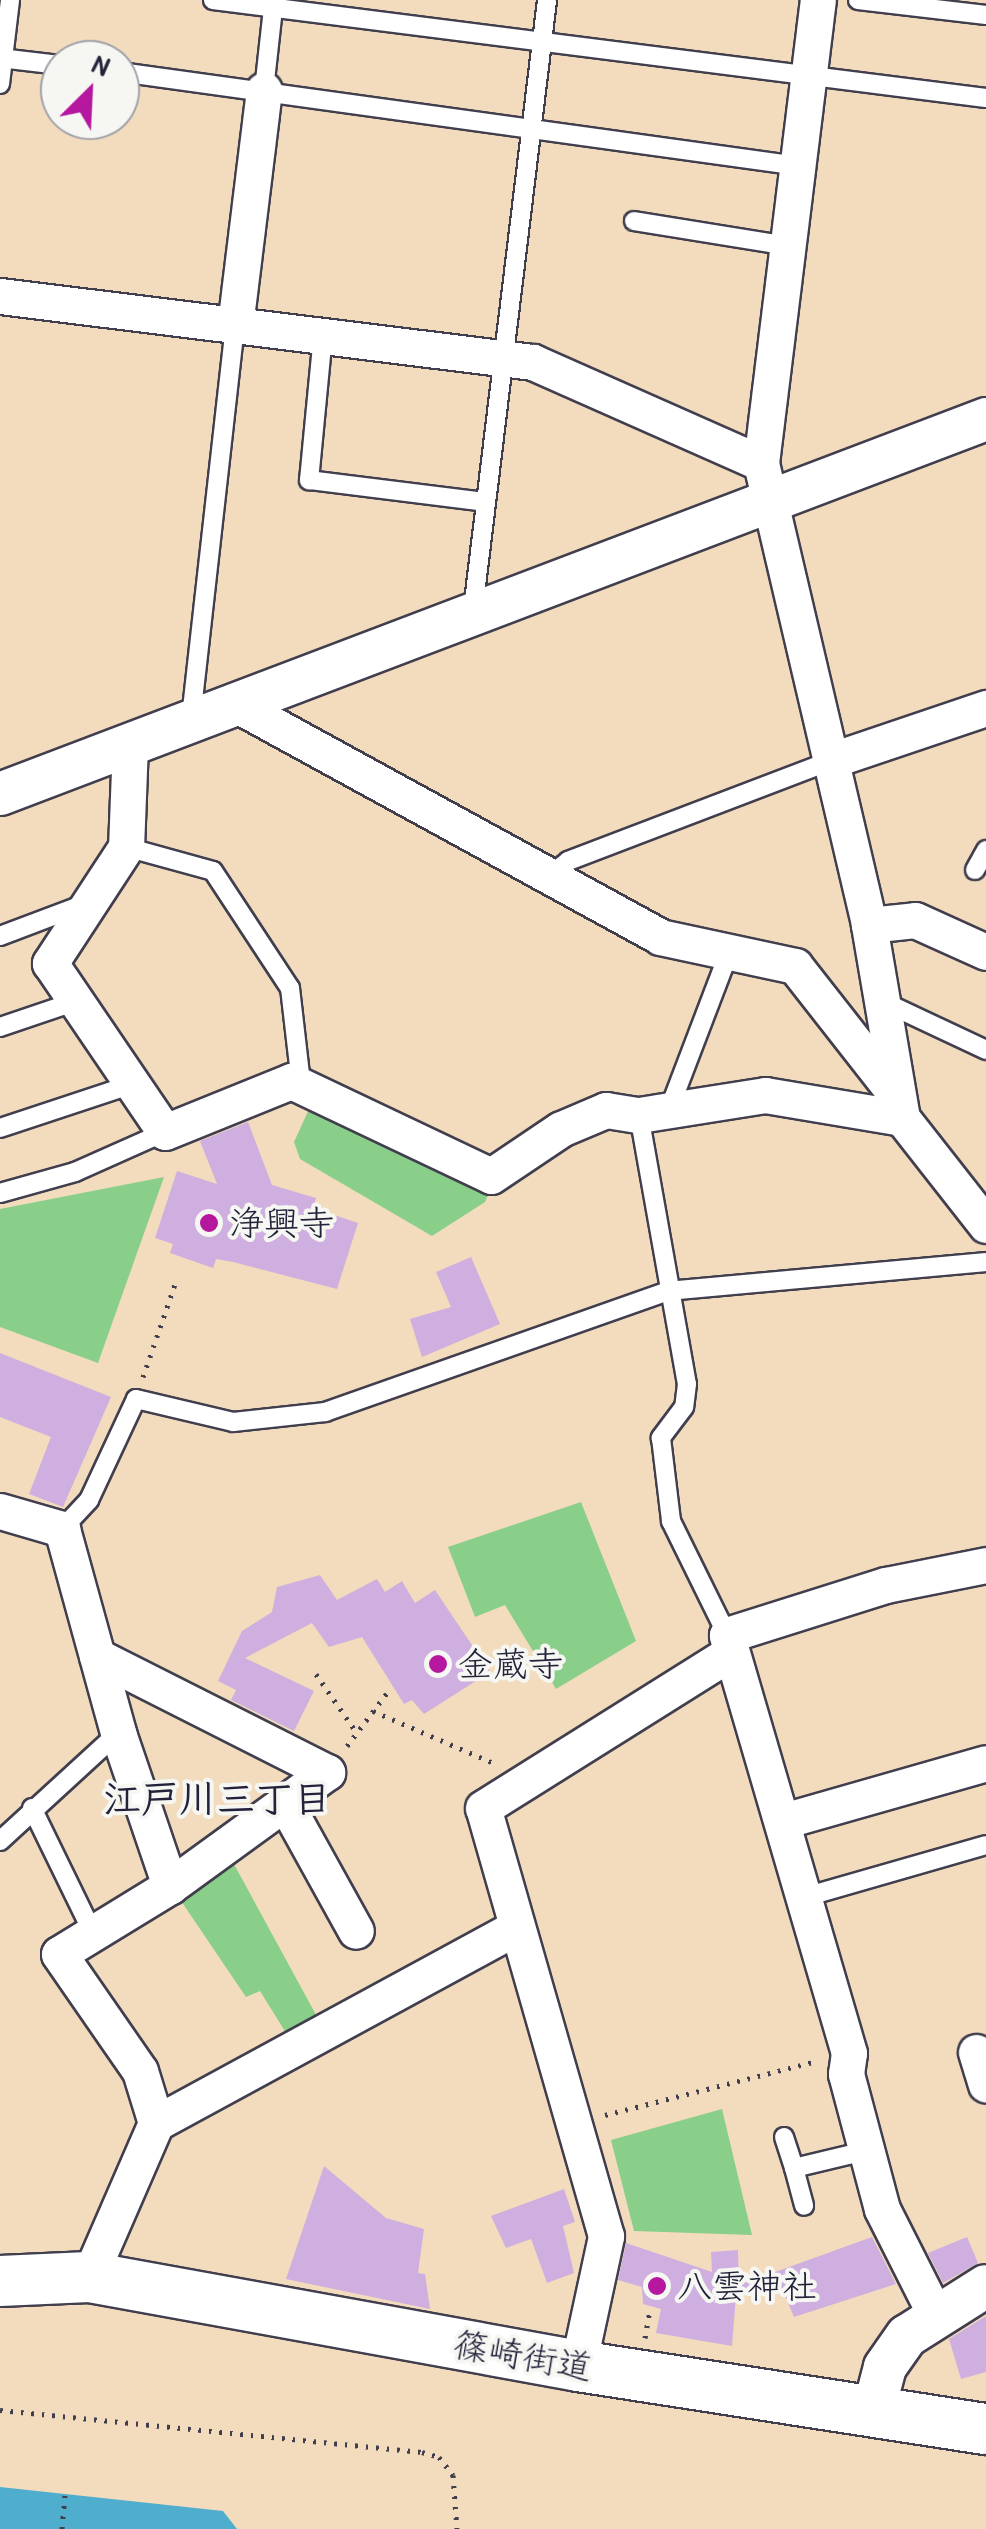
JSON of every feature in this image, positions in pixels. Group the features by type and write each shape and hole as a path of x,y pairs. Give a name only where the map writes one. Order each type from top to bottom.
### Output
{"main road":[{"name":"篠崎街道","path":"0,2281 89,2278 578,2366 874,2408 986,2429"}],"street":[{"path":"818,0 761,463 767,506 832,760 869,926 899,1108"},
{"path":"236,326 264,90"},
{"path":"0,296 533,362 761,463"},
{"path":"0,794 767,506 986,419"},
{"path":"237,705 660,937 728,955 795,966 986,1225"},
{"path":"832,760 984,715"},
{"path":"130,744 126,848 50,963 165,1132 292,1081 491,1176 576,1123 606,1110 655,1111 765,1095 899,1108"},
{"path":"869,926 915,920 986,952"},
{"path":"0,1511 62,1530 118,1734 170,1886"},
{"path":"578,2366 606,2236 514,1928 483,1808 728,1644 886,1585 986,1565"},
{"path":"728,1644 849,2052 846,2074 882,2209 934,2314"},
{"path":"97,1656 328,1772 170,1886 58,1954 140,2071 156,2123"},
{"path":"783,1821 986,1763"},
{"path":"285,1803 356,1931"},
{"path":"89,2278 156,2123 514,1928"},
{"path":"874,2408 897,2348 934,2314 986,2286"}],"lane":[{"path":"0,84 10,0"},
{"path":"213,0 274,4 986,98"},
{"path":"472,616 548,0"},
{"path":"858,0 986,16"},
{"path":"264,90 274,4"},
{"path":"1,58 40,63"},
{"path":"140,74 798,166"},
{"path":"634,221 788,246"},
{"path":"190,723 236,326"},
{"path":"324,336 310,480 486,502"},
{"path":"549,876 568,861 832,760"},
{"path":"126,848 213,871 290,988 301,1083"},
{"path":"975,870 986,850"},
{"path":"0,936 92,902"},
{"path":"728,955 655,1111 668,1292 688,1384 684,1407 661,1438 670,1521 728,1644"},
{"path":"0,1027 77,1000"},
{"path":"884,1002 986,1050"},
{"path":"0,1128 133,1084"},
{"path":"0,1193 75,1172 165,1132"},
{"path":"62,1530 89,1500 136,1399 234,1422 325,1412 668,1292 986,1262"},
{"path":"0,1841 118,1734"},
{"path":"32,1808 93,1933"},
{"path":"805,1897 986,1845"},
{"path":"784,2137 804,2206"},
{"path":"794,2168 865,2151"}],"path":[{"path":"136,1399 176,1281"},
{"path":"316,1674 357,1733"},
{"path":"328,1772 386,1694"},
{"path":"373,1711 494,1763 510,1791"},
{"path":"573,2124 849,2052"},
{"path":"642,2351 650,2311"},
{"path":"0,2410 422,2452 440,2457 453,2475 457,2529"},
{"path":"62,2529 65,2494"}],"green space":[{"path":"309,1109 489,1193 485,1202 432,1236 300,1159 294,1142"},
{"path":"164,1177 98,1363 0,1327 0,1209"},
{"path":"581,1502 636,1641 556,1689 505,1605 475,1617 448,1547"},
{"path":"229,1855 321,2024 291,2041 260,1991 246,1997 175,1892"},
{"path":"722,2109 752,2235 634,2231 611,2140"}],"water":[{"path":"0,2487 223,2511 237,2529 0,2529"}],"building":[{"path":"248,1122 272,1185 316,1198 313,1208 358,1223 337,1289 216,1259 213,1268 170,1253 173,1244 155,1238 177,1171 217,1184 200,1141"},
{"path":"471,1257 500,1324 422,1357 410,1319 451,1307 436,1272"},
{"path":"0,1353 111,1397 63,1507 29,1494 51,1437 0,1417"},
{"path":"320,1575 337,1600 377,1579 385,1592 402,1581 415,1603 435,1590 490,1672 424,1714 412,1700 404,1704 362,1637 329,1647 312,1623 245,1658 314,1691 294,1731 231,1700 236,1690 218,1681 242,1631 272,1612 277,1587"},
{"path":"324,2166 386,2218 424,2229 418,2273 425,2274 430,2309 286,2279"},
{"path":"564,2189 575,2222 563,2226 574,2273 547,2283 531,2239 506,2248 491,2216"},
{"path":"872,2237 896,2284 794,2317 784,2293 736,2295 732,2346 656,2333 661,2309 643,2304 642,2287 618,2280 626,2243 712,2272 711,2252 738,2250 739,2285"},
{"path":"967,2237 978,2263 943,2283 928,2253"},
{"path":"986,2316 986,2372 961,2379 949,2339"}],"place":[{"name":"浄興寺","path":"209,1223"},
{"name":"金蔵寺","path":"438,1664"},
{"name":"八雲神社","path":"657,2286"}],"district":[{"name":"江戸川三丁目","path":"217,1799"}]}
